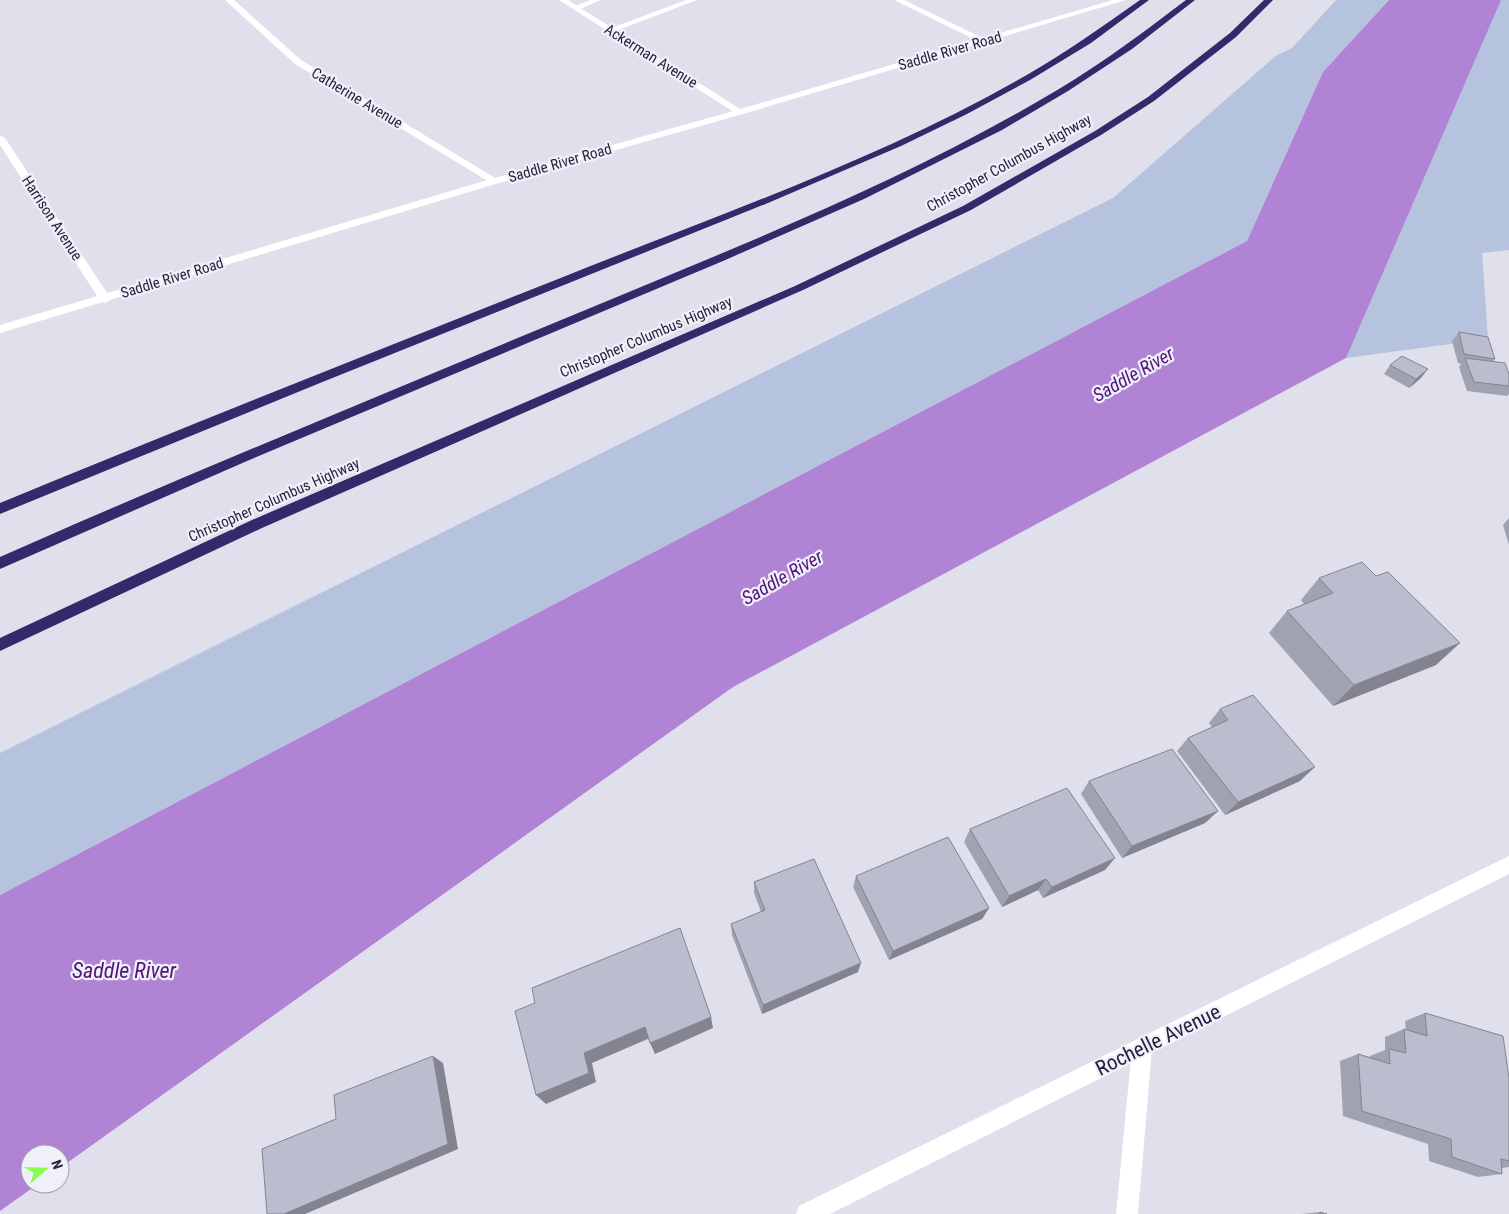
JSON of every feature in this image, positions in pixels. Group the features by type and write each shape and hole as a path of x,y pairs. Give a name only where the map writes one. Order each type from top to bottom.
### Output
{"highway":[{"path":"0,510 827,174 993,96 1064,56 1145,0"},
{"path":"0,563 181,484 831,210 980,138 1041,104 1135,44 1191,0"},
{"name":"Christopher Columbus Highway","path":"0,644 257,524 799,288 967,208 1098,133 1195,66 1269,0"}],"street":[{"name":"Catherine Avenue","path":"229,0 298,62 495,181"},
{"name":"Ackerman Avenue","path":"563,0 740,112"},
{"path":"575,8 597,0"},
{"path":"610,30 693,0"},
{"path":"898,0 984,41"},
{"name":"Saddle River Road","path":"0,329 495,181 740,112 1122,0"},
{"name":"Harrison Avenue","path":"0,138 105,299"},
{"name":"Rochelle Avenue","path":"807,1214 1509,865"},
{"path":"1127,1214 1142,1048"}],"shaded area":[{"path":"1336,0 1389,0 1323,72 1247,241 0,895 0,753 1113,198 1277,55 1292,48"},
{"path":"1475,0 1509,0 1509,250 1482,253 1488,339 1346,358"}],"water":[{"name":"Saddle River","path":"1389,0 1501,0 1346,358 733,687 70,1161 70,1144 20,1144 20,1194 24,1194 0,1211 0,895 1247,241 1323,72"}],"building":[{"path":"1459,332 1488,337 1495,359 1464,354"},
{"path":"1402,356 1428,369 1416,379 1390,365"},
{"path":"1465,358 1505,363 1509,374 1509,386 1474,382"},
{"path":"1362,562 1376,576 1388,572 1460,643 1354,685 1287,611 1333,593 1319,578"},
{"path":"1253,695 1315,767 1238,802 1188,738 1228,720 1220,709"},
{"path":"1172,749 1218,811 1132,846 1089,781"},
{"path":"1067,788 1115,858 1052,887 1046,879 1009,896 970,829"},
{"path":"948,837 989,908 893,951 856,876"},
{"path":"814,859 861,963 763,1005 731,924 765,910 754,882"},
{"path":"680,928 711,1017 650,1043 645,1027 584,1053 589,1073 536,1095 515,1011 535,1003 532,988"},
{"path":"1425,1013 1503,1036 1509,1078 1509,1161 1501,1159 1502,1174 1452,1157 1451,1139 1362,1111 1358,1054 1390,1064 1389,1049 1406,1053 1404,1029 1427,1036"},
{"path":"433,1056 448,1144 284,1214 267,1214 262,1149 336,1119 334,1095"}]}
